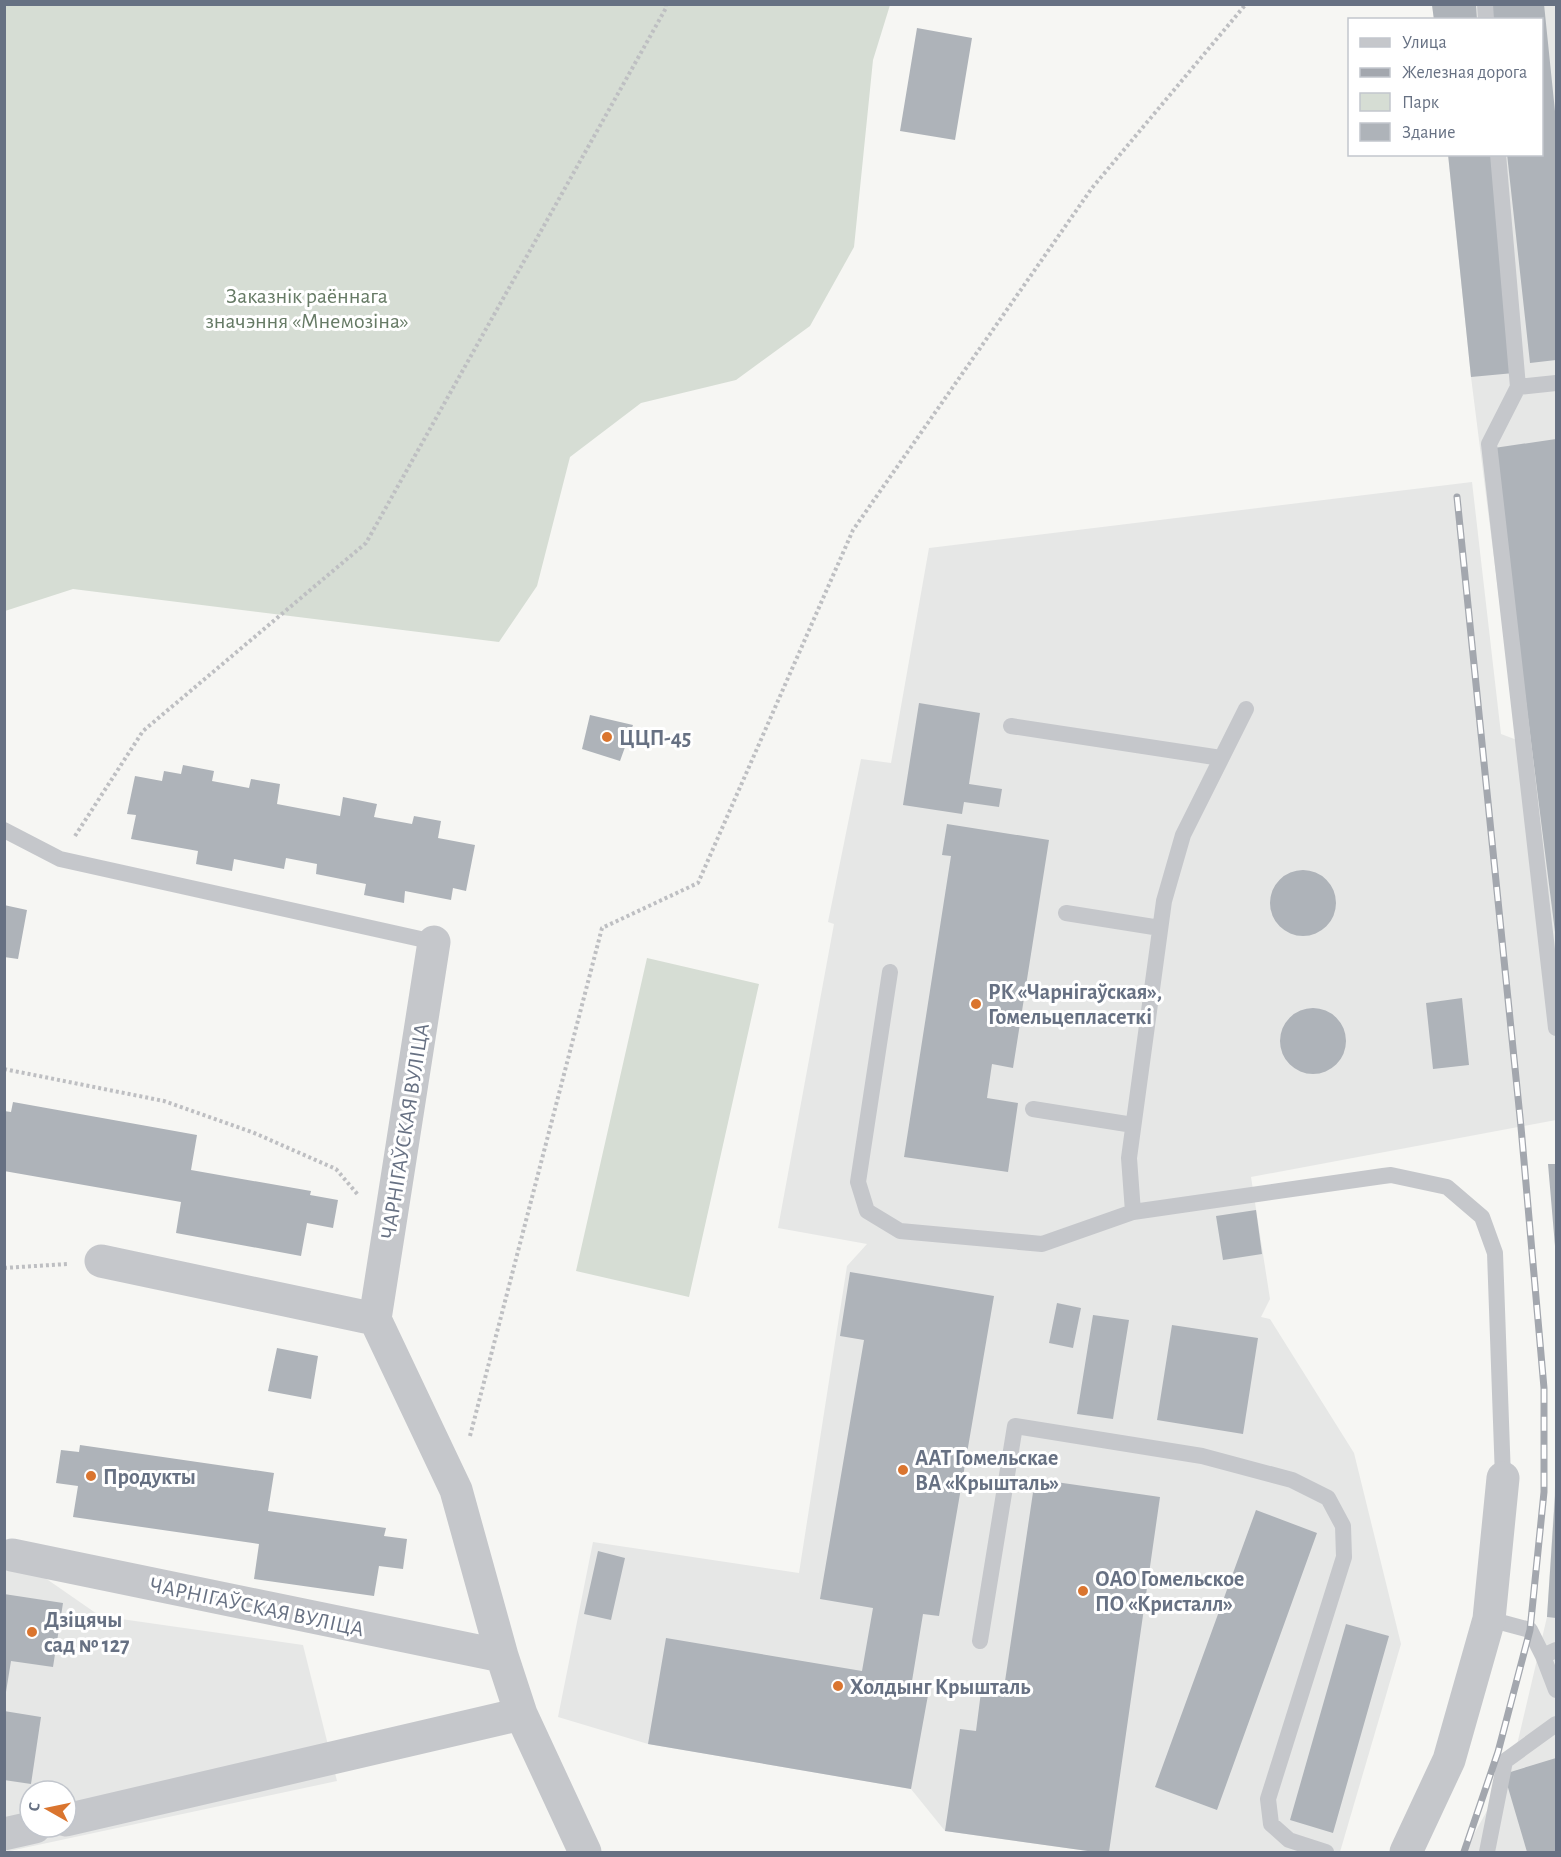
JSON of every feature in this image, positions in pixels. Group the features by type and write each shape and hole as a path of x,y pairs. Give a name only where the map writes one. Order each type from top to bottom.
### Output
{"street":[{"name":"ЧАРНІГАЎСКАЯ ВУЛІЦА","path":"375,1319 434,942"},
{"path":"101,1261 375,1319 456,1490 502,1656 521,1714 585,1852"},
{"path":"1406,1852 1449,1760 1490,1619 1503,1478"},
{"name":"ЧАРНІГАЎСКАЯ ВУЛІЦА","path":"12,1555 502,1656"},
{"path":"78,1817 521,1714"}],"lane":[{"path":"1498,156 1518,387 1489,444 1557,1028"},
{"path":"1518,387 1557,383"},
{"path":"1133,1212 1129,1158 1164,901 1183,834 1246,709"},
{"path":"1011,726 1221,758"},
{"path":"4,830 60,859 434,942"},
{"path":"1066,913 1160,928"},
{"path":"890,972 858,1182 867,1211 900,1231 1042,1244 1133,1212 1391,1175 1447,1187 1482,1217 1495,1253 1503,1478"},
{"path":"1033,1109 1133,1125"},
{"path":"980,1641 1016,1426 1202,1456 1292,1480 1328,1498 1343,1526 1344,1557 1268,1799 1271,1824 1289,1840 1326,1852"},
{"path":"1490,1619 1530,1630 1550,1653 1557,1690"},
{"path":"1487,1852 1504,1761 1557,1724"}],"path":[{"path":"60,859 143,731 366,543 666,8 666,4"},
{"path":"456,1490 602,928 698,883 853,530 1092,188 1246,4"},
{"path":"4,1069 164,1101 252,1132 336,1169 389,1229"},
{"path":"4,1268 101,1261"}],"shaded area":[{"path":"1432,5 1556,5 1556,1120 1251,1177 1270,1299 1261,1317 1270,1319 1354,1453 1401,1644 1340,1852 1095,1852 945,1831 911,1789 648,1744 558,1717 593,1542 799,1573 847,1266 867,1244 778,1228 834,924 828,922 861,759 891,763 929,548 1472,482 1501,734 1517,740 1471,377 1448,156 1543,156 1543,18 1434,18"},
{"path":"1556,1470 1556,1852 1464,1852 1512,1766 1547,1617"},
{"path":"4,1542 12,1555 100,1616 303,1645 337,1781 78,1836 78,1779 18,1779 18,1839 66,1839 5,1852"}],"green space":[{"name":"Заказнік раённага значэння «Мнемозіна»","path":"4,5 890,5 873,60 854,247 810,326 736,380 641,403 570,457 537,586 499,642 73,589 5,611"},
{"path":"647,958 759,984 689,1297 576,1271"}],"building":[{"path":"1491,4 1544,4 1556,121 1556,360 1530,363 1507,156 1543,156 1543,18 1492,18"},
{"path":"1432,5 1476,5 1477,18 1434,18"},
{"path":"917,28 972,38 955,140 900,131"},
{"path":"1448,156 1492,156 1514,373 1471,377"},
{"path":"1556,439 1556,932 1555,932 1494,448"},
{"path":"919,703 980,713 969,784 1002,789 999,807 964,802 962,814 903,805"},
{"name":"ЦЦП-45","path":"590,715 633,725 620,761 582,749"},
{"path":"183,765 214,771 212,781 249,788 251,779 280,784 277,804 340,816 343,797 377,804 374,817 412,824 414,816 441,821 438,838 475,845 466,891 453,888 451,900 405,891 404,903 364,895 366,884 316,874 317,864 286,858 284,869 234,859 232,871 196,864 198,851 131,839 136,815 127,814 135,776 162,781 164,771 181,774"},
{"name":"РК «Чарнігаўская», Гомельцепласеткі","path":"947,824 1049,840 1013,1068 992,1064 987,1098 1018,1103 1008,1172 904,1157 951,856 942,855"},
{"path":"1303,870 1315,873 1326,880 1333,891 1336,903 1333,915 1326,926 1315,933 1303,936 1291,933 1280,926 1273,915 1270,903 1273,891 1280,880 1291,873"},
{"path":"4,905 27,910 18,959 4,957"},
{"path":"1462,998 1469,1065 1433,1069 1426,1003"},
{"path":"1313,1008 1325,1011 1336,1018 1343,1029 1346,1041 1343,1053 1336,1064 1325,1071 1313,1074 1301,1071 1290,1064 1283,1053 1280,1041 1283,1029 1290,1018 1301,1011"},
{"path":"13,1102 197,1135 191,1170 311,1191 310,1195 338,1200 333,1228 307,1223 301,1256 176,1233 181,1202 4,1171 4,1111 11,1112"},
{"path":"1548,1164 1556,1164 1556,1246 1555,1246"},
{"path":"1256,1210 1262,1254 1223,1260 1216,1216"},
{"name":"ААТ Гомельскае ВА «Крышталь»","path":"850,1272 994,1296 939,1616 923,1614 912,1681 930,1684 911,1789 648,1744 666,1638 862,1671 873,1608 820,1599 864,1340 840,1336"},
{"path":"1057,1303 1081,1308 1073,1348 1049,1343"},
{"path":"1093,1315 1129,1320 1113,1419 1077,1414"},
{"path":"1172,1325 1258,1338 1243,1434 1157,1420"},
{"path":"277,1348 318,1356 311,1399 268,1391"},
{"path":"80,1445 274,1473 268,1511 386,1528 384,1536 407,1539 403,1569 379,1566 374,1596 254,1579 259,1544 73,1517 78,1486 56,1483 61,1450 79,1452"},
{"name":"ОАО Гомельское ПО «Кристалл»","path":"1035,1479 1160,1497 1109,1852 945,1831 960,1729 976,1731 982,1684 1004,1688"},
{"path":"1556,1496 1556,1618 1547,1617"},
{"path":"1256,1510 1317,1533 1217,1810 1155,1787"},
{"path":"598,1551 625,1558 611,1620 584,1614"},
{"name":"Дзіцячы сад № 127","path":"4,1594 63,1603 53,1667 11,1661 6,1692"},
{"path":"1346,1624 1389,1636 1333,1833 1290,1820"},
{"name":"Дзіцячы сад № 127","path":"4,1711 41,1717 32,1779 18,1779 18,1782 4,1780"},
{"path":"1556,1758 1556,1852 1527,1852 1504,1774"}],"railway":[{"path":"1457,497 1521,1127 1544,1388 1544,1492 1530,1630 1498,1752 1464,1852"}],"place":[{"name":"ЦЦП-45","path":"607,737"},
{"name":"РК «Чарнігаўская», Гомельцепласеткі","path":"976,1004"},
{"name":"ААТ Гомельскае ВА «Крышталь»","path":"903,1470"},
{"name":"Продукты","path":"91,1476"},
{"name":"ОАО Гомельское ПО «Кристалл»","path":"1083,1591"},
{"name":"Дзіцячы сад № 127","path":"32,1632"},
{"name":"Холдынг Крышталь","path":"838,1686"}]}
